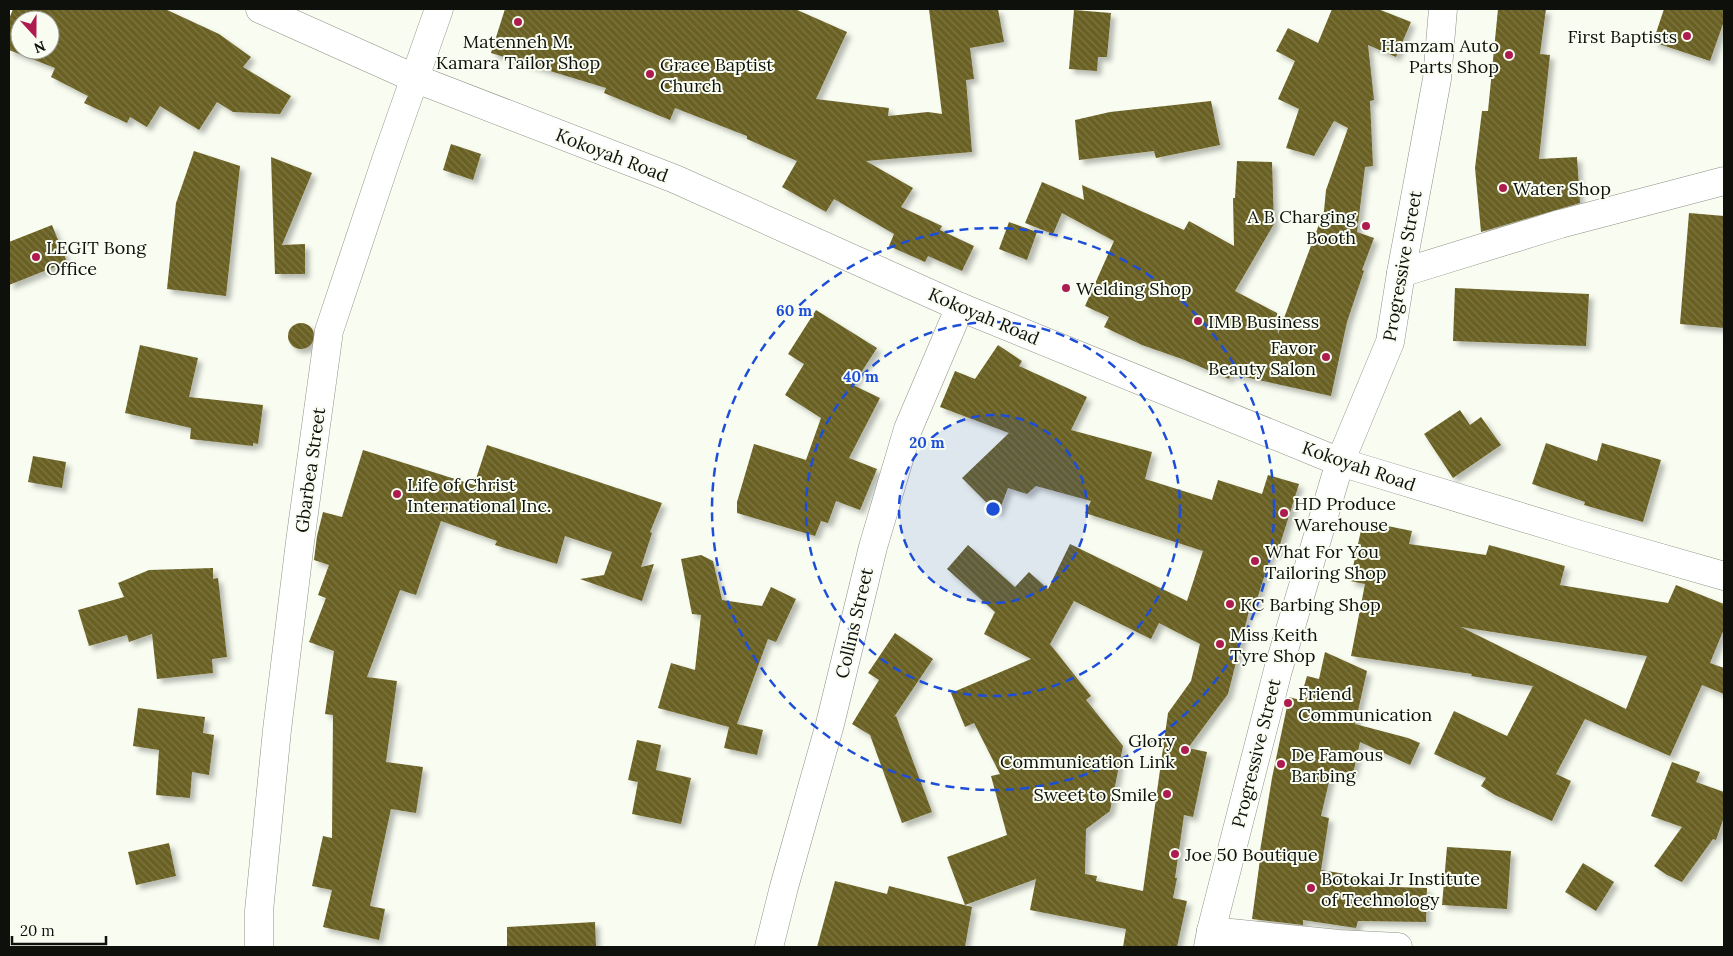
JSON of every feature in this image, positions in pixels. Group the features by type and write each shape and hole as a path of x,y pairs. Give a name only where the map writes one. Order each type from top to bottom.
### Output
{"street":[{"name":"Kokoyah Road","path":"260,9 414,78 675,179 960,306 1340,462 1577,534 1724,576"},
{"name":"Gbarbea Street","path":"259,947 259,912 277,730 329,331 439,9"},
{"name":"Progressive Street","path":"1209,939 1278,670 1340,462 1390,342 1400,273 1437,79 1443,9"},
{"path":"1400,273 1560,224 1724,181"},
{"name":"Collins Street","path":"770,947 784,887 830,724 878,528 908,429 960,306"},
{"path":"1209,939 1398,947"}],"building":[{"path":"13,9 165,9 219,34 251,57 243,67 291,96 280,114 233,112 217,102 199,130 160,106 147,127 130,117 127,123 84,103 88,96 51,77 55,68 35,60 60,60 60,10"},
{"path":"505,9 795,9 847,32 816,99 889,108 888,116 928,112 942,114 929,9 998,9 1004,42 970,48 974,79 966,80 972,152 866,161 913,188 901,207 942,226 940,230 974,246 962,271 928,256 925,262 889,246 894,234 834,199 826,212 782,187 797,161 747,139 747,136 675,108 670,120 604,93 606,88 491,53"},
{"path":"1332,9 1378,9 1411,22 1396,57 1368,45 1374,100 1370,101 1373,166 1365,167 1357,232 1374,238 1362,270 1364,271 1347,322 1331,396 1231,374 1229,379 1182,359 1142,345 1104,327 1109,317 1085,306 1114,241 1062,213 1053,234 1025,223 1042,182 1084,200 1082,185 1184,230 1189,221 1234,246 1233,198 1235,198 1237,161 1272,162 1274,224 1235,291 1277,313 1278,334 1324,211 1326,190 1348,128 1334,121 1314,156 1286,148 1299,109 1278,99 1295,61 1276,51 1288,28 1318,43"},
{"path":"1498,9 1546,9 1540,54 1550,55 1539,159 1577,157 1580,203 1481,232 1475,168 1482,111 1488,111"},
{"name":"First Baptists","path":"1664,9 1724,9 1724,21 1710,61 1653,42"},
{"path":"1074,10 1111,13 1107,57 1098,57 1097,71 1069,69"},
{"path":"10,16 10,50 9,19"},
{"path":"1211,101 1220,145 1156,158 1154,151 1079,160 1075,120 1110,112"},
{"path":"451,144 481,154 473,180 443,170"},
{"path":"194,151 240,166 226,296 167,289 176,203"},
{"path":"271,157 312,173 282,245 305,244 305,274 275,274"},
{"path":"1689,213 1724,216 1724,328 1680,324"},
{"path":"1009,222 1037,232 1027,260 999,249"},
{"path":"52,225 67,262 9,285 9,242"},
{"path":"1455,288 1589,294 1586,346 1453,341"},
{"path":"816,310 877,348 853,385 880,398 849,458 877,469 860,510 836,501 828,523 821,521 815,536 737,513 737,502 754,444 806,460 821,418 785,395 804,364 788,354"},
{"path":"301,323 311,326 314,336 311,346 301,349 291,346 288,336 291,326"},
{"path":"140,345 198,358 189,397 263,405 258,444 253,443 253,446 190,439 191,428 125,413"},
{"path":"998,345 1022,361 1019,366 1087,397 1071,430 1152,452 1145,479 1212,500 1218,480 1262,494 1268,475 1299,484 1277,554 1272,552 1253,612 1249,611 1228,694 1188,748 1207,752 1193,817 1184,815 1173,898 1187,901 1177,947 1123,947 1126,929 1030,910 1036,879 965,905 947,857 1007,835 991,776 1000,774 974,723 965,727 951,693 1031,659 984,634 995,612 947,569 968,545 1015,587 1029,572 1048,589 1070,544 1187,601 1203,551 1085,513 1091,501 1036,486 1027,494 1008,488 998,514 962,478 1009,433 940,407 955,371 975,379","holes":["1074,601 1151,639 1159,623 1200,644 1191,681 1168,713 1143,891 1096,881 1097,876 1085,874 1086,829 1110,811 1123,746 1086,700 1091,696 1050,644"]},
{"path":"1460,410 1470,425 1481,417 1501,445 1453,478 1424,434"},
{"path":"1546,443 1597,461 1602,443 1661,460 1643,522 1584,505 1585,502 1532,484"},
{"path":"487,445 662,503 650,532 652,533 641,567 654,564 642,601 580,579 604,575 612,552 565,536 557,564 495,545 497,541 441,521 416,595 400,590 367,677 397,681 386,762 423,767 416,813 391,809 370,906 385,909 379,940 323,927 332,890 312,886 323,836 332,838 333,715 325,714 334,651 309,642 326,598 318,595 329,565 314,560 323,512 342,517 363,450 474,485"},
{"path":"33,456 66,462 62,488 28,482"},
{"path":"1363,521 1412,531 1409,544 1486,555 1489,545 1565,566 1560,585 1668,603 1676,585 1724,604 1724,629 1710,663 1724,668 1724,694 1702,685 1670,756 1585,719 1556,774 1571,781 1552,821 1495,795 1481,786 1486,778 1434,754 1454,711 1507,736 1533,686 1471,676 1472,674 1351,656 1365,584 1350,581","holes":["1461,627 1647,656 1626,709"]},
{"path":"701,555 713,561 722,600 762,606 771,587 796,599 776,642 768,639 737,724 763,730 757,755 724,748 729,727 658,708 671,663 695,670 701,615 692,614 681,559"},
{"path":"213,568 213,579 218,578 227,657 212,659 213,673 157,679 152,634 129,642 127,635 89,646 78,610 124,597 118,583 149,570"},
{"path":"895,633 933,659 894,717 896,716 932,812 902,823 870,735 852,724 879,680 868,673"},
{"path":"1325,652 1367,671 1355,724 1420,743 1410,765 1360,742 1353,774 1332,769 1321,816 1329,818 1321,870 1364,877 1363,886 1427,888 1426,922 1358,921 1356,928 1303,920 1303,925 1252,919 1260,851 1272,778 1289,697 1300,700 1307,676 1319,679"},
{"path":"138,708 205,717 203,733 214,735 209,775 192,772 190,798 156,795 159,750 133,746"},
{"path":"637,740 661,745 656,770 691,778 681,824 632,814 638,782 628,780"},
{"path":"1672,762 1700,772 1696,782 1724,792 1724,817 1716,840 1713,839 1682,882 1654,866 1682,827 1651,816"},
{"path":"169,843 176,876 136,885 128,852"},
{"path":"1447,847 1511,851 1507,909 1442,905"},
{"path":"1583,863 1614,882 1596,911 1565,892"},
{"path":"835,881 887,894 889,886 972,907 965,947 817,947"},
{"path":"595,922 596,947 507,947 507,927"}],"place":[{"name":"Matenneh M. Kamara Tailor Shop","path":"518,22"},
{"name":"First Baptists","path":"1687,36"},
{"name":"Hamzam Auto Parts Shop","path":"1509,55"},
{"name":"Grace Baptist Church","path":"650,74"},
{"name":"Water Shop","path":"1503,188"},
{"name":"A B Charging Booth","path":"1366,226"},
{"name":"LEGIT Bong Office","path":"36,257"},
{"name":"Welding Shop","path":"1066,288"},
{"name":"IMB Business","path":"1198,321"},
{"name":"Favor Beauty Salon","path":"1326,357"},
{"name":"Life of Christ International Inc.","path":"397,494"},
{"name":"HD Produce Warehouse","path":"1284,513"},
{"name":"What For You Tailoring Shop","path":"1255,561"},
{"name":"KC Barbing Shop","path":"1230,604"},
{"name":"Miss Keith Tyre Shop","path":"1220,644"},
{"name":"Friend Communication","path":"1288,703"},
{"name":"Glory Communication Link","path":"1185,750"},
{"name":"De Famous Barbing","path":"1281,764"},
{"name":"Sweet to Smile","path":"1167,794"},
{"name":"Joe 50 Boutique","path":"1175,854"},
{"name":"Botokai Jr Institute of Technology","path":"1311,888"}]}
